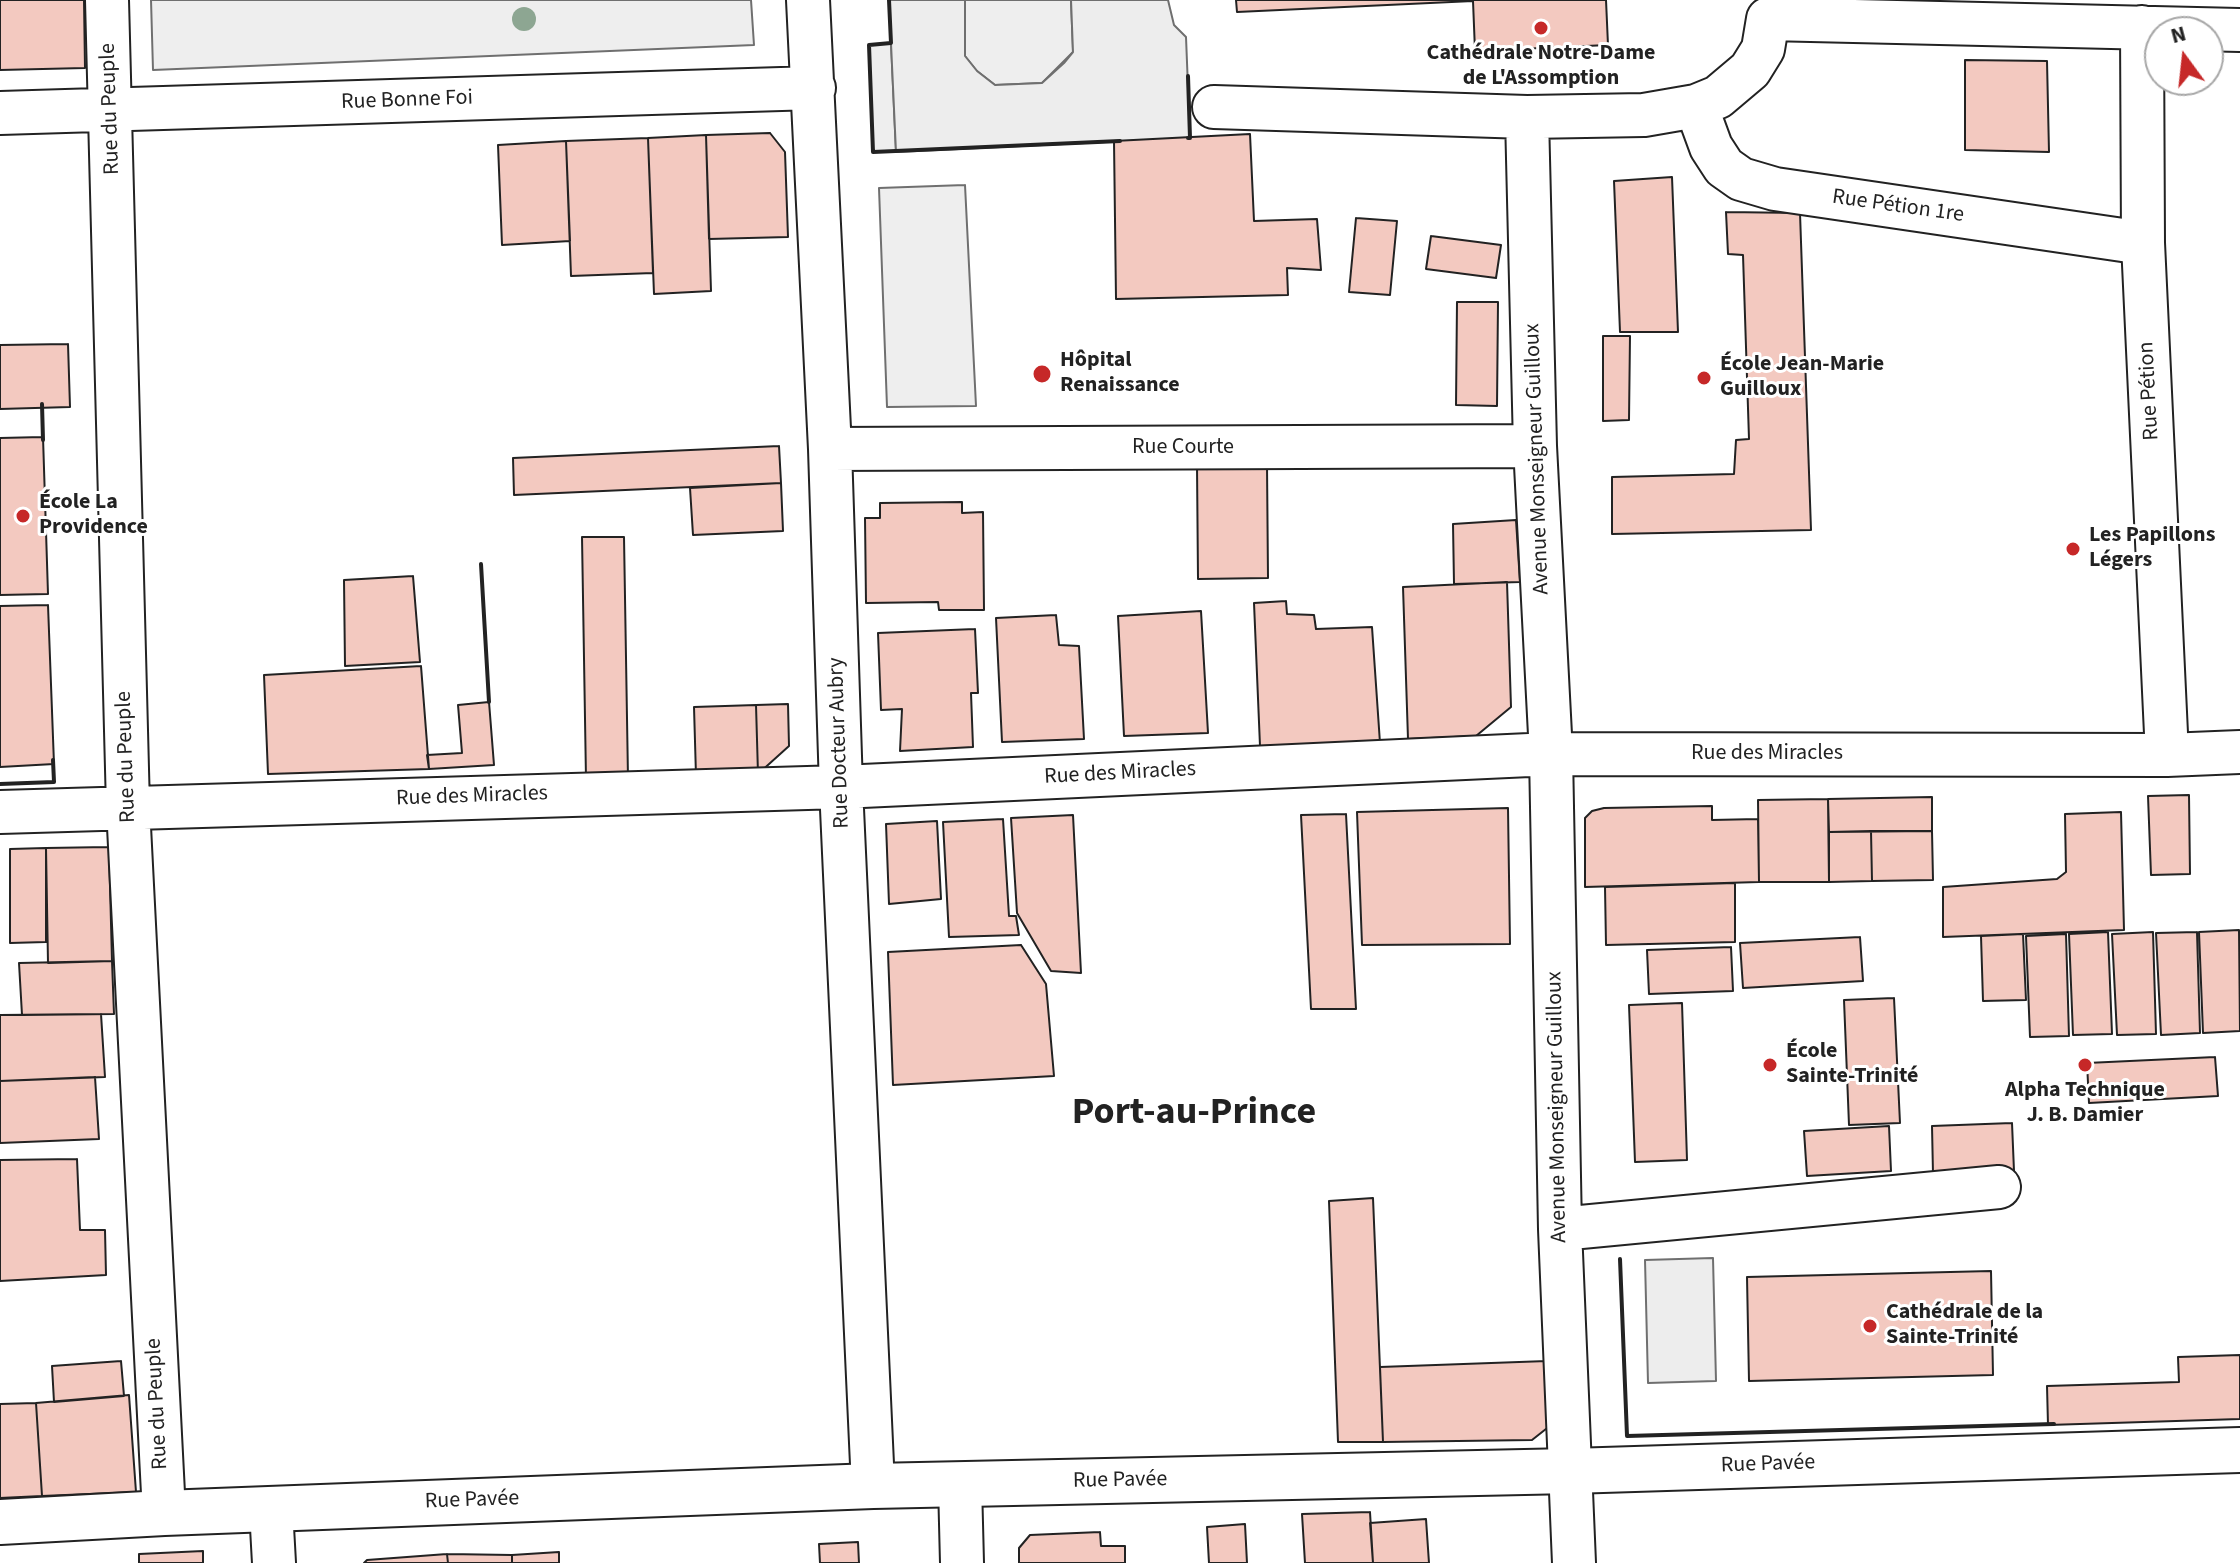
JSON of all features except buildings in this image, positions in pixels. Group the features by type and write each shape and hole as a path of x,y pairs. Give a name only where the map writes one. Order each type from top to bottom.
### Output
{"main road":[{"name":"Rue Pavée","path":"0,1522 873,1486 1571,1471 2240,1450"}],"street":[{"name":"Rue du Peuple","path":"107,0 128,807 164,1513"},
{"name":"Rue Docteur Aubry","path":"808,0 873,1486"},
{"path":"1214,107 1527,117 1644,115 1696,106 1718,97 1750,70 1763,49 1768,10 2240,30"},
{"name":"Rue Pétion","path":"2142,27 2143,243 2167,755"},
{"name":"Rue Bonne Foi","path":"0,113 814,88"},
{"name":"Rue Pétion 1re","path":"1696,106 1711,147 1724,167 1741,179 1775,189 2143,243"},
{"name":"Avenue Monseigneur Guilloux","path":"1527,117 1535,446 1551,754 1560,1229 1574,1563"},
{"name":"Rue Courte","path":"830,449 1535,446"},
{"name":"Rue des Miracles","path":"0,812 841,787 1551,754 2167,755 2240,752"},
{"path":"1560,1229 1999,1187"},
{"path":"960,1484 962,1563"},
{"path":"271,1509 274,1563"}],"shaded area":[{"path":"151,0 751,0 754,45 153,70"},
{"path":"889,0 965,0 965,56 977,71 995,85 1042,83 1064,63 1073,52 1071,0 1168,0 1174,25 1186,37 1190,138 896,152"},
{"path":"965,0 1071,0 1073,52 1042,83 995,85 977,71 965,56"},
{"path":"891,43 896,152 873,152 869,45"},
{"path":"965,185 976,406 887,407 879,188"},
{"path":"1713,1258 1716,1381 1648,1383 1645,1260"}],"wall":[{"path":"889,0 891,43 869,45 873,152 1120,141"},
{"path":"1188,76 1188,138"},
{"path":"42,404 43,440"},
{"path":"481,564 489,702"},
{"path":"0,784 54,782 53,760"},
{"path":"1620,1259 1627,1436 2054,1424"}],"place":[{"name":"Cathédrale Notre-Dame de L'Assomption","path":"1541,28"},
{"name":"Hôpital Renaissance","path":"1042,374"},
{"name":"École Jean-Marie Guilloux","path":"1704,378"},
{"name":"École La Providence","path":"23,516"},
{"name":"Les Papillons Légers","path":"2073,549"},
{"name":"École Sainte-Trinité","path":"1770,1065"},
{"name":"Alpha Technique J. B. Damier","path":"2085,1065"},
{"name":"Cathédrale de la Sainte-Trinité","path":"1870,1326"}],"district":[{"name":"Port-au-Prince","path":"1194,1115"}]}
